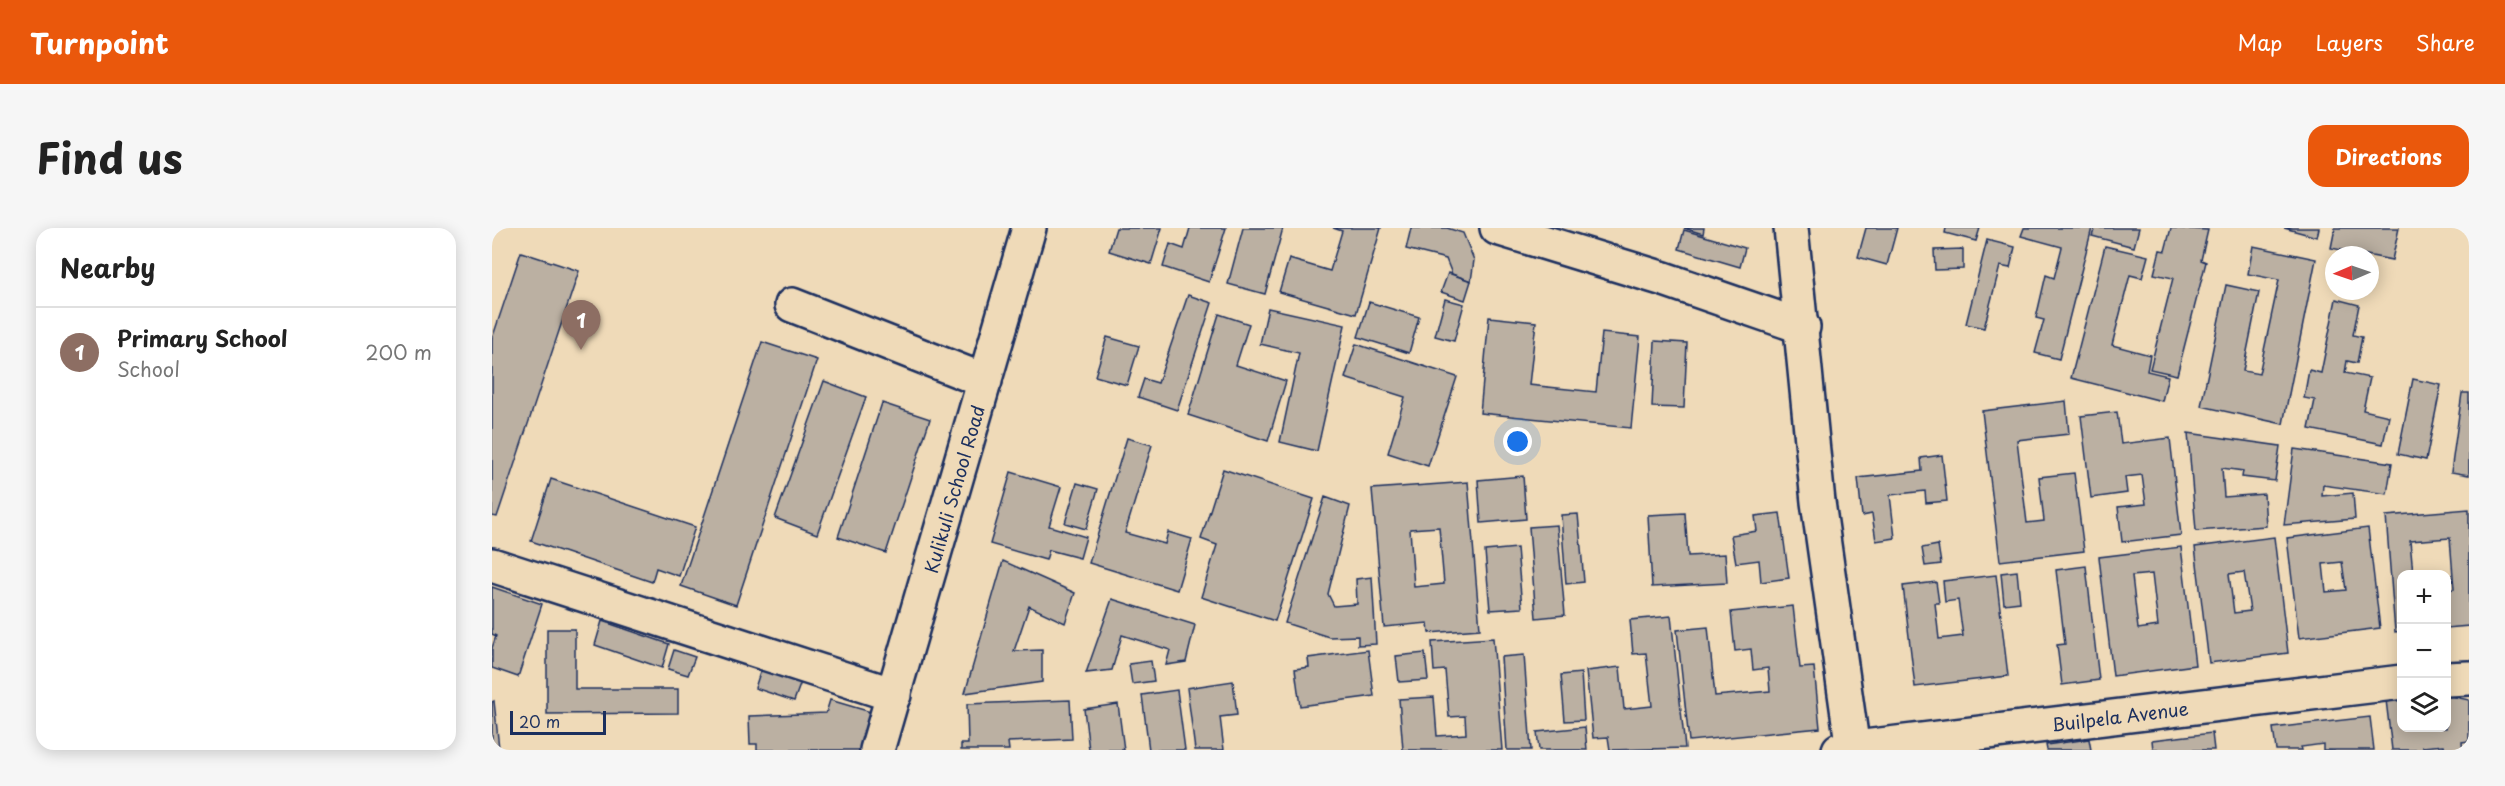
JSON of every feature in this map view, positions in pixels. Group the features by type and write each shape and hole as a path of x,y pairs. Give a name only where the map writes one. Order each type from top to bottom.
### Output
{"street":[{"name":"Kulikuli School Road","path":"877,750 1029,228"},
{"path":"1497,228 1664,279 1803,327"},
{"path":"1791,228 1803,327 1818,502 1848,749"},
{"path":"792,305 985,381"},
{"path":"492,565 894,695"},
{"path":"2451,679 2469,678"},
{"name":"Builpela Avenue","path":"1848,749 2397,682"}],"building":[{"path":"1116,228 1162,228 1151,264 1109,251"},
{"path":"1190,228 1226,228 1209,282 1163,267 1170,244 1184,249"},
{"path":"1243,228 1283,228 1265,294 1228,284"},
{"path":"1333,228 1381,228 1356,314 1279,292 1289,259 1330,271 1342,231"},
{"path":"1411,228 1447,228 1463,233 1474,260 1471,281 1452,274 1446,259 1406,249"},
{"path":"1684,228 1704,228 1703,234"},
{"path":"1866,228 1897,228 1887,265 1858,257"},
{"path":"1946,228 1980,228 1976,241 1945,233"},
{"path":"2024,228 2092,228 2059,359 2035,353 2044,320 2036,318 2046,275 2054,278 2062,247 2021,236"},
{"path":"2095,228 2139,228 2134,247 2092,236"},
{"path":"2171,228 2208,230 2201,260 2206,262 2177,375 2150,369 2173,278 2154,274 2160,250 2165,251"},
{"path":"2284,228 2319,228 2317,237"},
{"path":"2335,228 2399,228 2392,260 2379,257 2379,246 2331,246"},
{"path":"1684,230 1745,248 1740,267 1679,249"},
{"path":"1987,240 2015,247 2010,268 2000,266 1984,328 1966,324"},
{"path":"2105,246 2148,256 2142,278 2130,275 2112,345 2150,355 2147,371 2168,376 2162,401 2071,378"},
{"path":"2253,246 2316,259 2283,424 2201,406 2226,285 2259,292 2243,371 2259,374 2279,280 2248,274"},
{"path":"1963,249 1963,269 1935,270 1934,250"},
{"path":"521,252 579,271 497,517 492,516 492,339"},
{"path":"1448,273 1471,281 1465,300 1441,292"},
{"path":"1188,295 1212,303 1177,410 1138,397 1144,379 1158,383"},
{"path":"1445,299 1464,304 1454,341 1435,336"},
{"path":"2336,300 2359,305 2353,335 2362,337 2357,363 2347,361 2345,373 2370,378 2363,410 2389,416 2383,444 2309,429 2315,400 2304,398 2309,370 2321,373"},
{"path":"1369,302 1419,317 1409,353 1358,337"},
{"path":"1268,308 1345,325 1317,451 1280,442 1299,353 1260,344"},
{"path":"1219,314 1249,324 1236,365 1286,381 1268,441 1188,415"},
{"path":"1489,317 1536,322 1529,385 1596,392 1602,333 1640,337 1631,428 1480,413"},
{"path":"1107,337 1139,346 1127,385 1095,376"},
{"path":"1655,341 1687,343 1684,408 1652,407"},
{"path":"762,342 817,360 736,605 681,586"},
{"path":"1356,344 1457,377 1428,466 1388,453 1405,397 1345,378"},
{"path":"2413,379 2441,385 2426,460 2398,454"},
{"path":"824,381 866,397 817,534 775,518"},
{"path":"2462,393 2469,393 2469,475 2451,472"},
{"path":"2066,401 2069,434 2017,440 2027,523 2044,521 2039,477 2074,473 2084,551 2000,561 1982,411"},
{"path":"882,403 930,419 886,553 838,537"},
{"path":"2117,412 2121,444 2170,438 2181,535 2122,542 2118,507 2146,504 2142,475 2125,477 2127,493 2091,498 2081,416"},
{"path":"2188,433 2280,446 2275,481 2242,477 2243,471 2222,468 2224,497 2264,494 2266,526 2196,531"},
{"path":"1127,438 1152,445 1125,533 1165,544 1168,532 1192,539 1177,590 1089,563"},
{"path":"2294,449 2392,463 2387,494 2323,485 2322,496 2353,493 2355,519 2284,525"},
{"path":"1942,455 1947,501 1926,503 1925,491 1890,495 1895,538 1876,541 1872,514 1862,516 1858,478 1922,471 1921,458"},
{"path":"1223,469 1314,499 1275,621 1201,597 1217,545 1201,539"},
{"path":"1011,472 1061,487 1049,526 1086,537 1080,558 1049,550 1046,560 990,544"},
{"path":"1523,476 1526,519 1481,523 1478,480"},
{"path":"551,479 695,527 679,576 656,568 652,582 531,541"},
{"path":"1468,482 1480,629 1429,633 1428,623 1384,627 1372,489","holes":["1439,527 1444,584 1414,587 1410,529"]},
{"path":"1077,483 1098,489 1086,529 1065,523"},
{"path":"1325,497 1350,506 1328,594 1334,606 1357,604 1356,579 1372,577 1376,644 1358,645 1358,636 1329,637 1285,623"},
{"path":"2469,509 2469,626 2451,628 2451,589 2454,589 2450,538 2410,541 2413,570 2397,570 2397,632 2395,632 2386,516"},
{"path":"1685,513 1688,556 1725,554 1727,583 1652,587 1648,515"},
{"path":"1780,513 1789,578 1761,582 1759,560 1736,563 1731,535 1757,531 1755,516"},
{"path":"1578,514 1584,582 1566,584 1561,515"},
{"path":"1557,525 1565,615 1536,618 1529,527"},
{"path":"2368,528 2380,628 2299,638 2287,538","holes":["2342,562 2346,590 2326,592 2323,564"]},
{"path":"2274,537 2288,653 2209,663 2195,547","holes":["2244,572 2250,611 2234,613 2229,574"]},
{"path":"1938,545 1941,564 1925,566 1922,548"},
{"path":"2181,547 2195,665 2113,676 2099,557","holes":["2152,574 2158,626 2138,629 2132,576"]},
{"path":"1517,548 1522,608 1490,610 1485,551"},
{"path":"1003,561 1075,593 1065,623 1029,606 1014,651 1042,650 1042,682 965,693"},
{"path":"2086,566 2099,680 2062,685 2057,645 2065,644 2056,570"},
{"path":"2017,571 2020,602 2004,604 2001,573"},
{"path":"1996,575 2008,676 1915,687 1903,586 1936,582 1939,603 1935,603 1939,639 1963,636 1958,600 1945,602 1943,581"},
{"path":"492,587 542,604 518,677 492,668 492,648 496,636 492,634"},
{"path":"1112,599 1195,625 1186,662 1166,665 1170,650 1122,635 1112,670 1086,673"},
{"path":"1793,606 1800,668 1814,667 1820,728 1689,741 1677,630 1708,627 1715,696 1770,691 1768,668 1753,670 1751,649 1735,651 1731,612"},
{"path":"1671,616 1685,748 1610,750 1608,737 1593,738 1586,671 1620,667 1624,709 1652,706 1646,653 1633,654 1630,620"},
{"path":"602,621 669,644 662,668 595,645"},
{"path":"547,629 575,629 575,689 678,689 678,713 547,714"},
{"path":"1493,638 1502,750 1403,750 1399,699 1434,697 1437,736 1466,734 1465,716 1449,717 1445,670 1434,671 1432,642"},
{"path":"674,650 695,657 688,675 668,669"},
{"path":"1368,650 1374,696 1300,706 1295,669 1309,667 1308,658"},
{"path":"1425,653 1428,680 1399,682 1396,656"},
{"path":"1524,655 1531,750 1507,750 1501,657"},
{"path":"764,660 804,674 794,701 755,688"},
{"path":"1151,661 1154,681 1132,684 1129,664"},
{"path":"1581,673 1584,720 1565,721 1561,675"},
{"path":"1233,681 1237,715 1220,717 1224,750 1195,750 1187,688"},
{"path":"1177,690 1185,750 1149,750 1142,695"},
{"path":"2451,696 2469,700 2469,741 2462,742 2463,750 2445,750 2444,745 2423,747 2423,750 2392,750 2386,700 2397,699 2397,732 2451,732"},
{"path":"830,700 881,715 871,750 757,750 757,744 750,744 749,716 826,713"},
{"path":"1070,700 1072,739 1008,742 1009,750 961,750 961,744 968,744 967,704"},
{"path":"494,701 499,748 492,749 492,702"},
{"path":"1118,704 1124,750 1089,750 1084,709"},
{"path":"2370,717 2374,750 2323,750 2323,744 2301,747 2302,750 2276,750 2273,728"},
{"path":"1585,727 1587,750 1539,750 1537,732"},
{"path":"2212,733 2214,750 2153,750 2152,740"},
{"path":"2089,739 2091,750 2047,750 2046,745"}],"place":[{"name":"Primary School","path":"581,350"}]}
